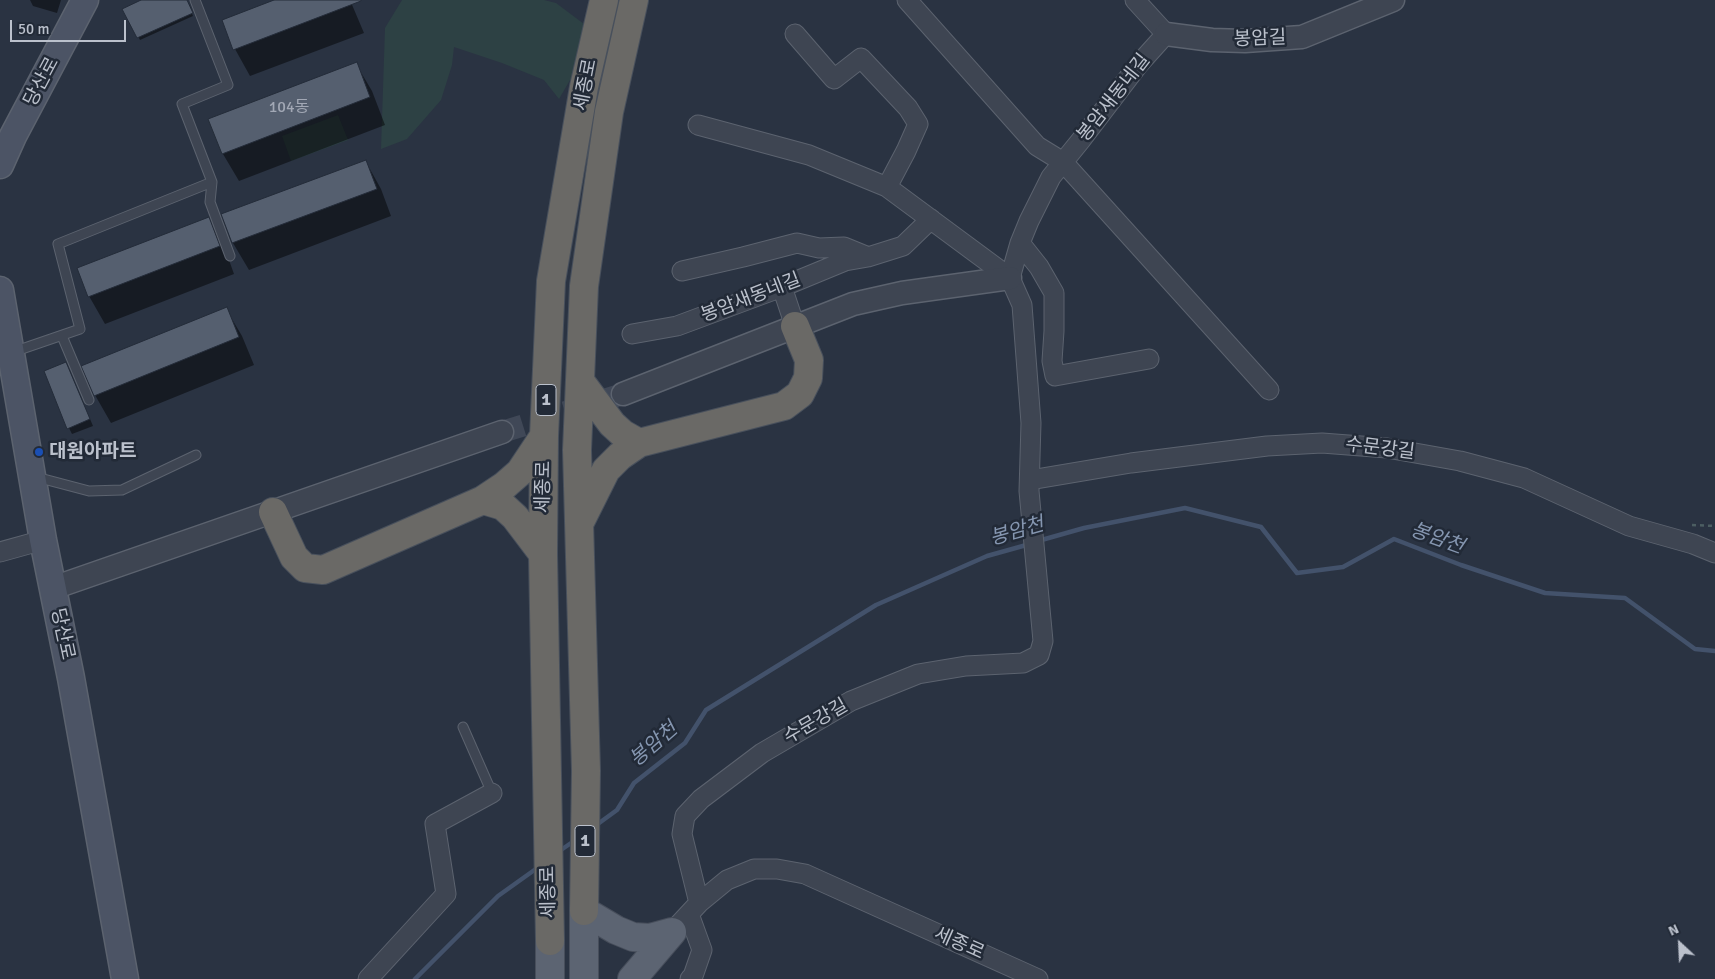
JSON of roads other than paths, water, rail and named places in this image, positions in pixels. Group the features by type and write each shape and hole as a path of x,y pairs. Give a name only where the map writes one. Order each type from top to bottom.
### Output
{"highway":[{"name":"세종로","path":"550,941 542,554 544,436 551,282 584,87 604,0"},
{"name":"세종로","path":"584,911 586,771 577,450 584,286 609,112 634,0"},
{"path":"579,524 606,470 620,456 639,442 784,406 800,394 808,378 809,360 795,326"},
{"path":"580,381 612,424 623,434 639,442"},
{"path":"273,512 294,558 305,568 323,570 483,500 504,486 520,472 544,436"},
{"path":"483,500 503,506 516,517 542,554"}],"main road":[{"name":"당산로","path":"0,165 13,136 85,0"},
{"name":"당산로","path":"0,290 31,476 72,678 125,979"},
{"path":"584,911 616,930 633,937 650,938 687,916"},
{"name":"세종로","path":"584,911 584,979"},
{"path":"632,979 687,916"},
{"name":"세종로","path":"550,941 550,979"}],"street":[{"path":"907,0 1037,146 1063,162 1269,390"},
{"path":"1135,0 1166,34"},
{"name":"봉암길","path":"1166,34 1212,40 1245,41 1302,37 1393,0"},
{"path":"795,34 834,79 861,58 908,108 918,124 887,187"},
{"name":"봉암새동네길","path":"1010,278 1028,220 1050,177 1139,64 1166,34"},
{"path":"698,125 809,155 887,187 1010,278 1022,305 1031,423 1029,486"},
{"name":"봉암새동네길","path":"632,334 677,326 782,287 845,261 903,246 931,219"},
{"name":"봉암새동네길","path":"682,271 797,243 819,248 844,247 868,256"},
{"path":"1020,243 1039,267 1054,293 1052,361 1055,376 1149,359"},
{"path":"623,394 853,304 902,294 1010,278"},
{"path":"782,287 795,326"},
{"path":"53,588 502,432"},
{"name":"수문강길","path":"690,979 693,976 702,950 687,916 682,834 685,816 702,799 762,753 851,701 918,674 966,666 1023,663 1038,655 1043,641 1029,486 1131,463 1267,446 1322,443 1387,448 1460,461 1524,478 1628,526 1693,544 1715,553"},
{"path":"0,552 43,540"},
{"path":"368,979 446,894 434,824 492,793"},
{"name":"세종로","path":"687,916 727,880 754,869 777,869 805,874 1038,979"}],"lane":[{"path":"195,0 228,85 182,104 212,182 210,202 230,256"},
{"path":"10,353 80,329 58,244 212,182"},
{"path":"62,336 89,400"},
{"path":"31,476 89,491 122,490 196,455"},
{"path":"463,727 492,793"}],"waterway":[{"name":"봉암천","path":"1038,541 1084,528 1185,508 1261,527 1297,573 1343,567 1394,539 1461,565 1545,593 1625,598 1695,649 1715,651"},
{"name":"봉암천","path":"595,826 617,810 634,783 685,743 706,710 876,605 987,556 1030,544"},
{"name":"봉암천","path":"558,852 574,841"},
{"name":"봉암천","path":"415,979 498,896 540,866"}],"tunnel":[{"path":"502,432 623,394"}],"place":[{"name":"대원아파트","path":"39,452"}]}
